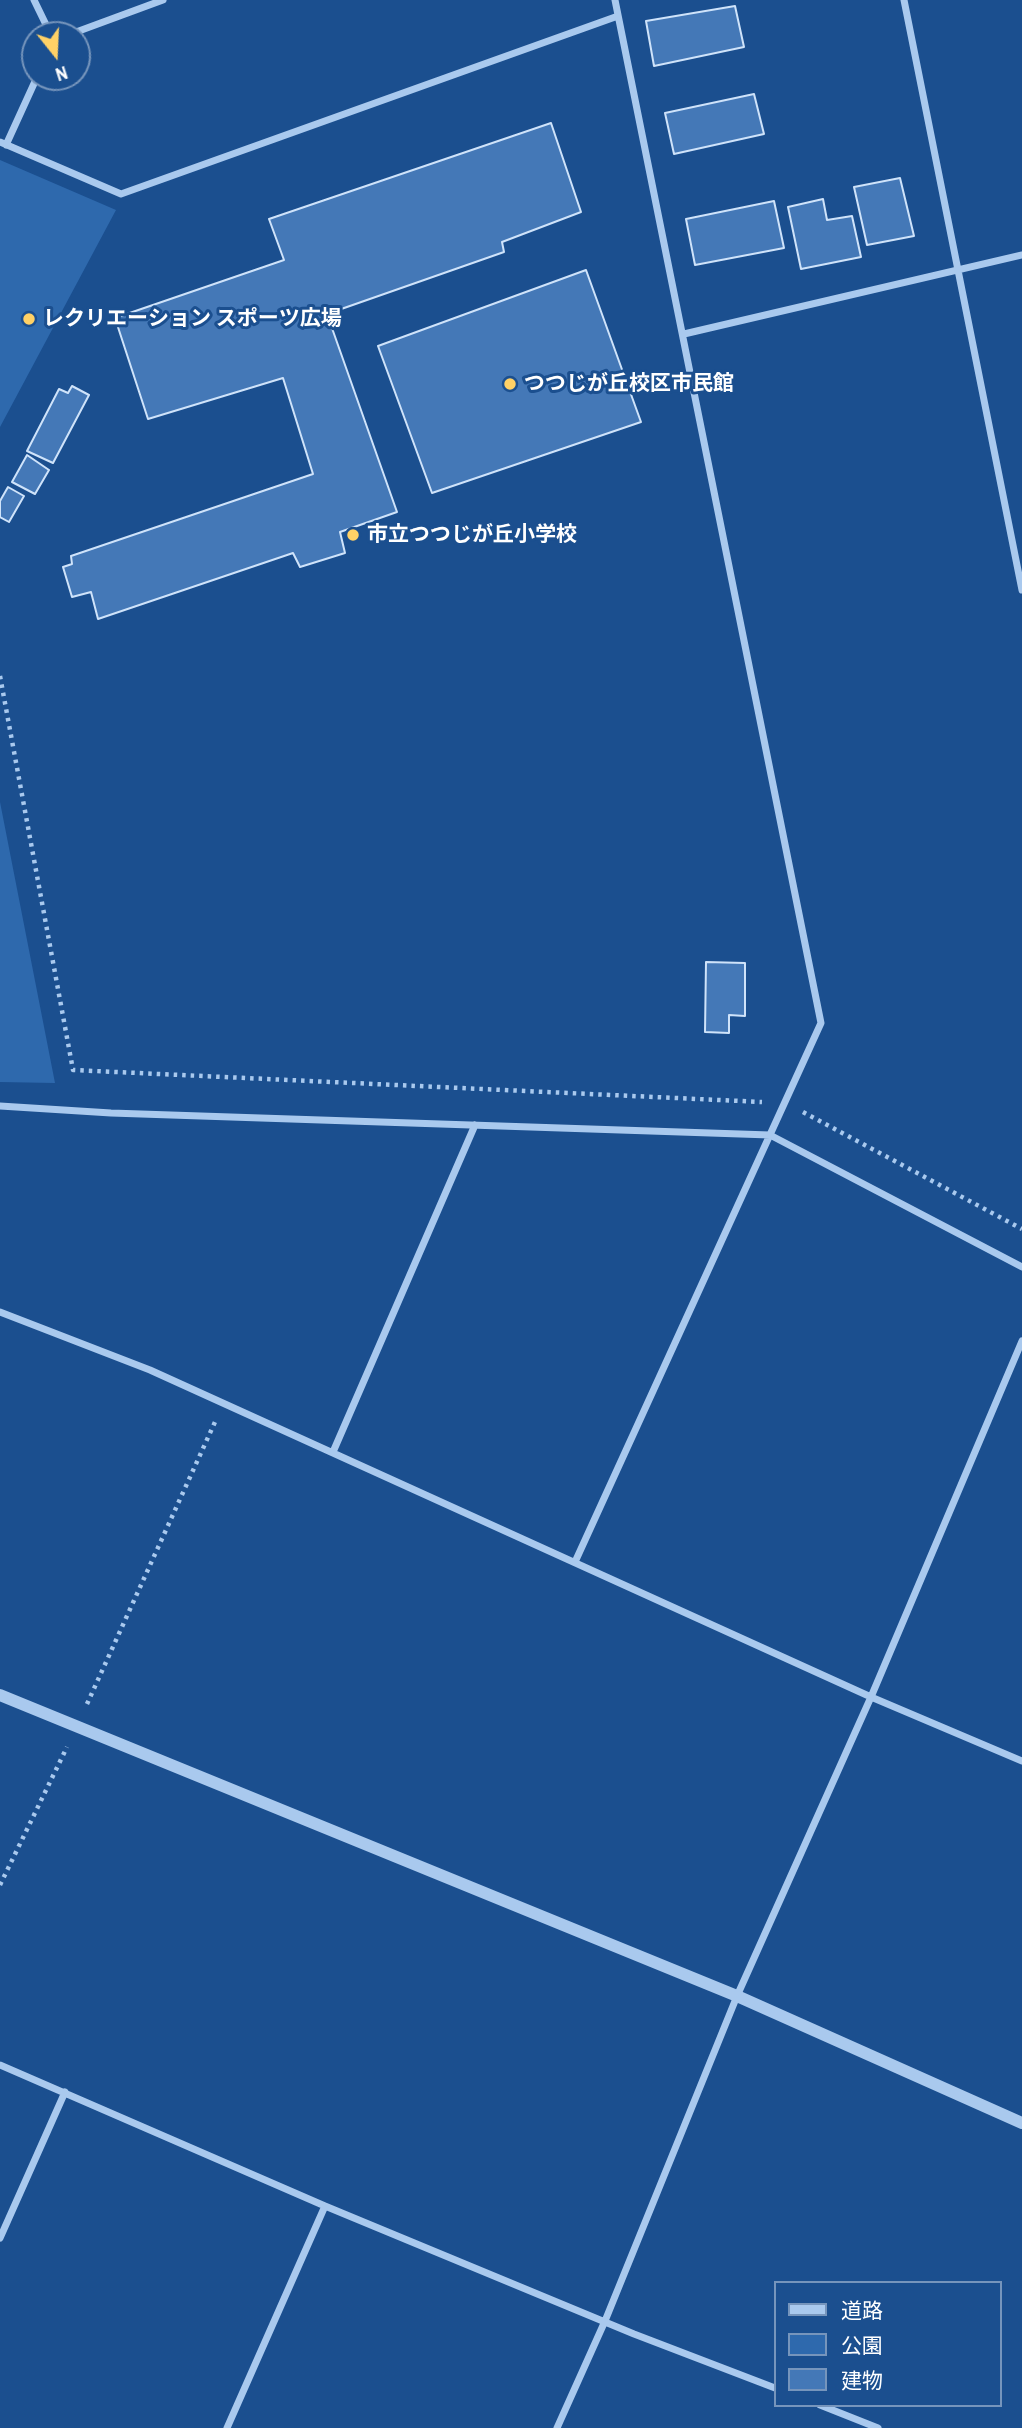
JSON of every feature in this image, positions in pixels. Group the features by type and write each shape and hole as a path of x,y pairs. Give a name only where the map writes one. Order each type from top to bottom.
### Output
{"street":[{"path":"34,0 44,21"},
{"path":"91,27 163,0"},
{"path":"575,1562 821,1023 615,0"},
{"path":"904,0 1022,590"},
{"path":"30,91 3,144 121,194 618,16"},
{"path":"684,334 1022,255"},
{"path":"0,1105 111,1113 770,1135 1022,1267"},
{"path":"333,1452 475,1125"},
{"path":"0,1312 150,1370 872,1697 1022,1760"},
{"path":"557,2428 605,2321 737,1996 872,1697 1022,1342"},
{"path":"0,1695 737,1996 1022,2123"},
{"path":"0,2065 325,2207 774,2388"},
{"path":"0,2238 65,2092"},
{"path":"227,2428 325,2207"},
{"path":"825,2407 878,2428"}],"path":[{"path":"0,676 72,1070 785,1103 1022,1229"},
{"path":"0,1885 77,1727 224,1403"}],"green space":[{"name":"レクリエーション スポーツ広場","path":"0,160 116,210 0,427"},
{"path":"0,802 55,1083 0,1082"}],"building":[{"path":"735,6 744,47 654,66 646,21"},
{"path":"754,94 764,134 674,154 665,113"},
{"path":"551,123 581,212 502,242 504,252 327,314 397,512 340,532 345,553 300,567 293,553 98,619 91,592 72,597 63,567 72,564 71,556 313,474 283,378 148,419 115,318 284,260 269,219"},
{"path":"900,178 914,236 867,245 854,187"},
{"path":"823,199 827,220 852,216 861,257 801,269 788,207"},
{"path":"774,201 784,248 695,265 686,219"},
{"name":"つつじが丘校区市民館","path":"586,270 641,422 432,493 378,346"},
{"path":"72,386 89,395 53,463 27,451 59,389 68,393"},
{"path":"27,455 49,470 35,494 12,482"},
{"path":"8,487 24,496 9,522 0,517 0,501"},
{"path":"706,962 745,963 745,1016 729,1015 729,1033 705,1032"}],"place":[{"name":"レクリエーション スポーツ広場","path":"29,319"},
{"name":"つつじが丘校区市民館","path":"510,384"},
{"name":"市立つつじが丘小学校","path":"353,535"}]}
